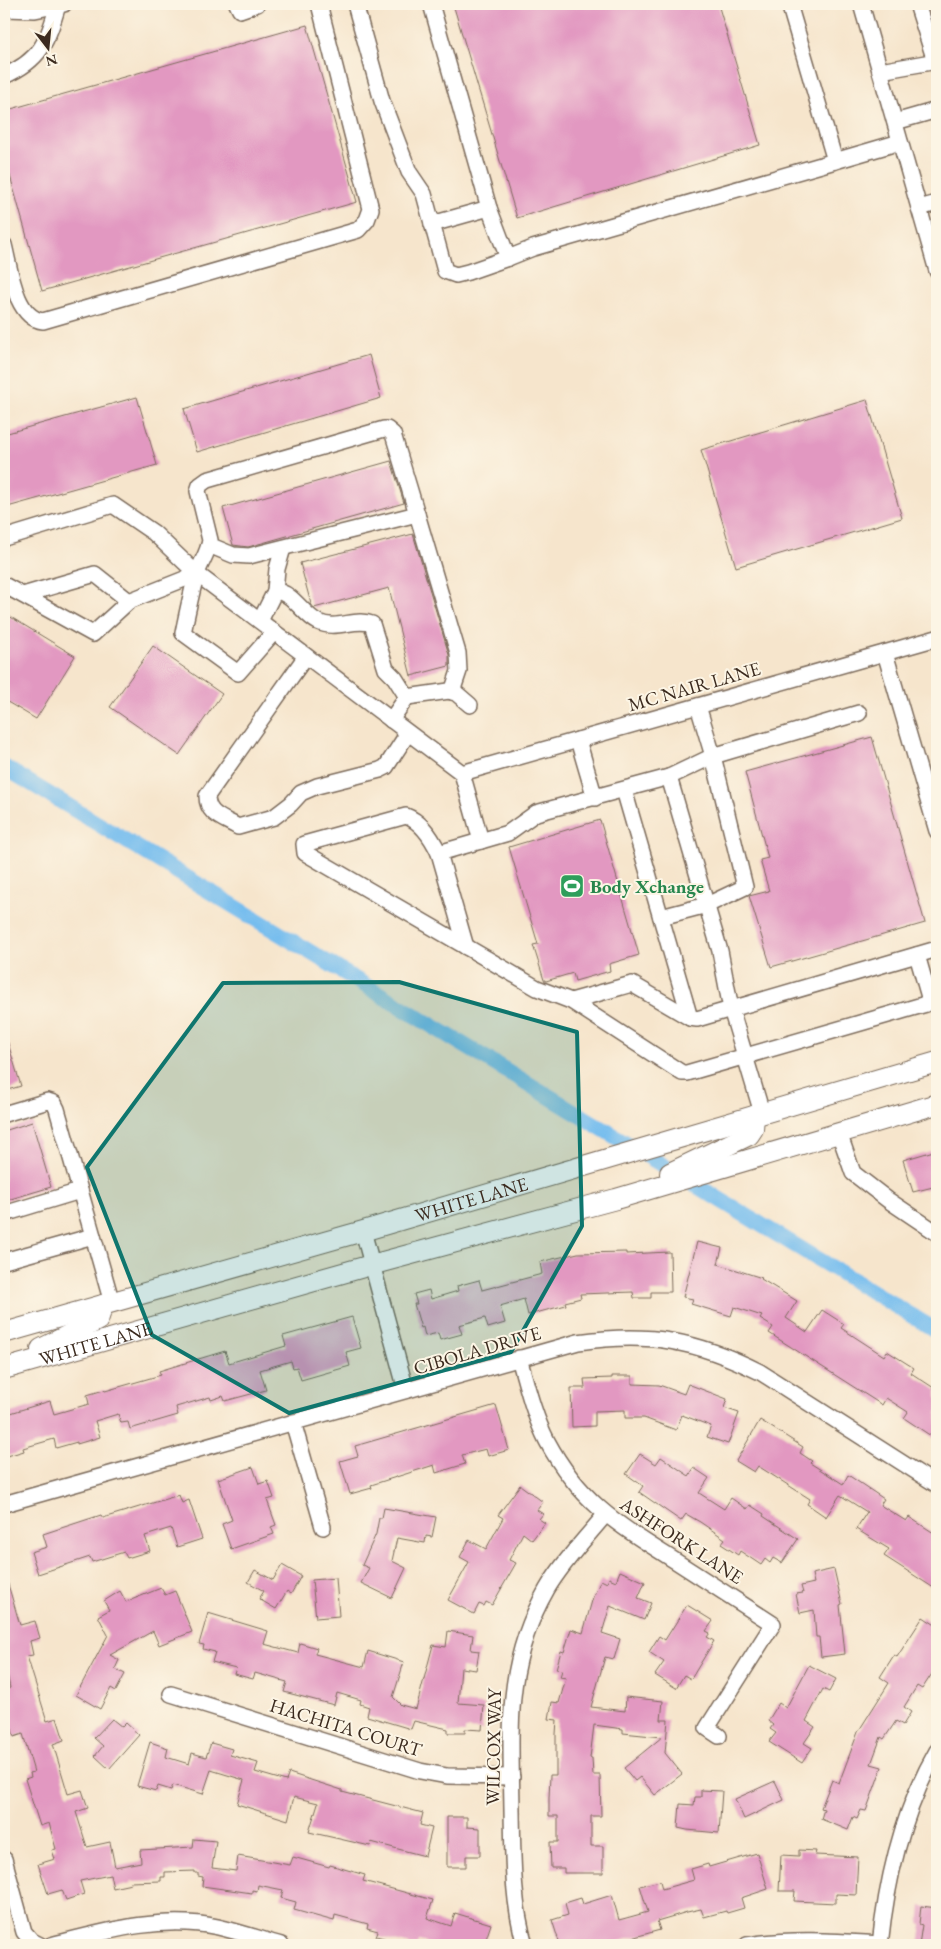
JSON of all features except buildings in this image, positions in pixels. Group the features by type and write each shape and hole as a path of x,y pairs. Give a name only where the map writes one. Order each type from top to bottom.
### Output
{"main road":[{"name":"WHITE LANE","path":"4,1333 363,1231 937,1062"},
{"name":"WHITE LANE","path":"4,1368 371,1264 616,1199 937,1104"},
{"path":"616,1199 749,1135 758,1114"},
{"path":"4,1368 98,1320 108,1304"}],"street":[{"path":"5,7 35,10 61,4"},
{"path":"4,76 32,60 48,38 61,4"},
{"path":"237,4 240,10 257,4"},
{"path":"4,245 18,299 25,312 35,320 43,321 358,230 368,220 371,209 319,4"},
{"path":"355,4 382,101 409,172 424,194 445,271 456,275 533,248 900,142"},
{"path":"431,4 489,208 508,258"},
{"path":"789,4 835,161"},
{"path":"861,4 937,271"},
{"path":"880,71 936,61 917,4"},
{"path":"895,122 937,110"},
{"path":"919,208 937,203"},
{"path":"432,224 489,208"},
{"path":"274,632 238,674 183,632 197,574 206,557 210,540 198,491 202,482 387,429 393,434 458,653 459,670 452,692"},
{"path":"4,538 113,505 154,533 197,574 462,773 481,841"},
{"path":"209,545 241,557 416,514"},
{"path":"260,622 275,591 277,569 283,548"},
{"path":"23,595 95,574 129,601"},
{"path":"4,585 93,634 129,601 197,574"},
{"path":"275,591 281,591 288,595 318,622 332,626 365,622 372,624 386,669 395,678 407,697"},
{"name":"MC NAIR LANE","path":"462,773 937,638"},
{"path":"885,653 935,815 937,831"},
{"path":"306,656 207,796 207,804 210,811 238,827 274,817 291,804 301,793 317,786 386,767 408,733"},
{"path":"407,697 452,692 470,705"},
{"path":"392,720 407,697"},
{"path":"661,917 707,905 744,889 746,884 698,706"},
{"path":"440,853 512,830 536,813 669,777 713,756 859,713"},
{"path":"578,740 595,798"},
{"path":"669,777 720,951 731,1009 745,1056 758,1114"},
{"path":"624,790 690,1018"},
{"path":"466,947 440,853 432,837 412,818 406,816 304,844 306,853 466,947 536,988 571,1001 682,1072 687,1073 926,1004 929,997 917,955"},
{"path":"571,1001 632,984 690,1018 697,1019 937,949"},
{"path":"4,1114 48,1101 54,1103 93,1236 108,1304"},
{"path":"839,1133 853,1173 937,1233"},
{"path":"4,1214 80,1191"},
{"path":"921,1222 937,1216"},
{"path":"363,1231 406,1390"},
{"path":"4,1261 93,1236"},
{"name":"CIBOLA DRIVE","path":"4,1504 519,1358 578,1342 609,1338 672,1340 732,1358 760,1372 937,1485"},
{"name":"ASHFORK LANE","path":"519,1358 535,1414 547,1440 564,1469 584,1495 605,1515 773,1624 707,1728 719,1736"},
{"path":"294,1422 323,1527"},
{"name":"WILCOX WAY","path":"525,1945 519,1924 514,1893 511,1706 515,1675 522,1645 533,1616 548,1588 566,1562 605,1515"},
{"name":"HACHITA COURT","path":"171,1694 420,1772 448,1776 512,1776"},
{"path":"747,1945 809,1939 881,1945 889,1880 901,1834 915,1797 937,1751"},
{"path":"4,1859 24,1932 32,1941 40,1945"},
{"path":"51,1945 119,1928 181,1923 217,1927 281,1945"}],"highlighted area":[{"path":"399,982 577,1032 582,1226 511,1352 289,1413 152,1335 87,1167 223,983"}],"waterway":[{"path":"4,767 937,1331"}],"place":[{"name":"Body Xchange","path":"572,886"}]}
